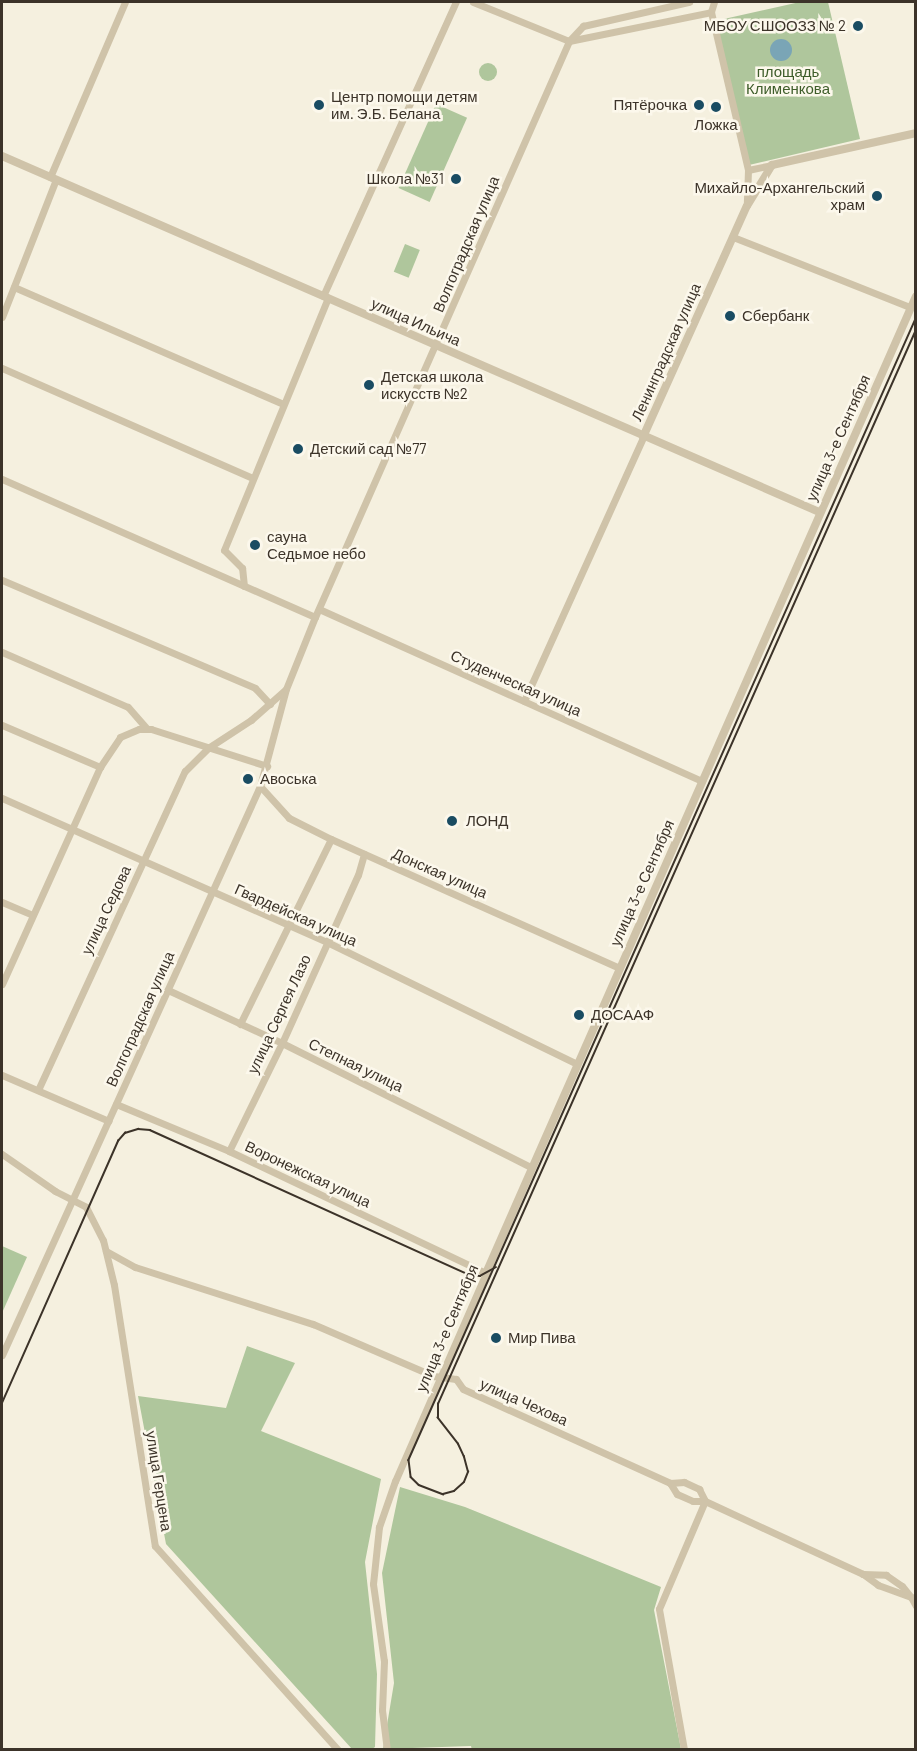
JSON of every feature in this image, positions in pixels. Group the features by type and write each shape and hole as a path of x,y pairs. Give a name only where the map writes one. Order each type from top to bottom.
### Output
{"street":[{"path":"2,317 53,178 125,2"},
{"path":"244,586 242,568 224,550 326,297 456,2"},
{"path":"473,2 569,41 711,12"},
{"path":"569,41 583,26 689,2"},
{"name":"Ленинградская улица","path":"524,701 747,206 748,170 711,12 714,2"},
{"path":"671,5 673,20"},
{"path":"605,20 608,33"},
{"name":"Волгоградская улица","path":"2,1355 260,786 267,766 274,725 315,617 569,41"},
{"path":"748,170 915,133"},
{"name":"улица Ильича","path":"2,156 819,512"},
{"path":"747,206 772,165"},
{"path":"733,237 910,308"},
{"path":"14,287 283,404"},
{"name":"улица 3-е Сентября","path":"387,1749 382,1710 384,1661 373,1584 379,1527 394,1481 915,296"},
{"path":"2,368 252,478"},
{"path":"2,479 315,617"},
{"path":"2,580 255,688 270,704"},
{"name":"Студенческая улица","path":"319,609 702,781"},
{"path":"2,652 128,707 146,728 267,766"},
{"name":"Волгоградская улица","path":"270,704 286,689"},
{"name":"улица Седова","path":"38,1090 185,771 208,748 240,729 270,704"},
{"path":"2,725 100,767"},
{"path":"2,984 100,767 116,742 130,732 146,728"},
{"name":"Донская улица","path":"260,786 289,818 330,839 619,968"},
{"name":"Гвардейская улица","path":"2,798 327,942 577,1064"},
{"path":"240,1024 330,839"},
{"name":"улица Сергея Лазо","path":"229,1151 282,1043 358,875 364,854"},
{"path":"2,902 32,915"},
{"name":"Степная улица","path":"168,990 282,1043 531,1167"},
{"path":"2,1075 109,1121"},
{"name":"Воронежская улица","path":"116,1104 229,1151 486,1273"},
{"name":"улица Герцена","path":"2,1154 86,1208 103,1240 114,1285 155,1546 338,1749"},
{"name":"улица Чехова","path":"106,1251 135,1268 313,1324 434,1376 456,1379 463,1389 670,1483 677,1494 693,1501 705,1501 863,1574 887,1589 911,1597"},
{"path":"670,1483 684,1482 699,1489 705,1501 659,1609 684,1749"},
{"path":"863,1574 886,1575 902,1586 915,1606"}],"green space":[{"name":"площадь Клименкова","path":"800,2 828,2 860,139 749,165 715,21"},
{"path":"484,63 492,63 497,68 495,79 484,81 479,76 479,68"},
{"path":"436,104 467,118 430,202 399,188"},
{"path":"405,244 420,250 409,278 394,272"},
{"path":"2,1246 27,1257 2,1313"},
{"path":"247,1346 295,1363 261,1431 381,1479 365,1562 377,1674 375,1747 372,1749 352,1749 166,1544 138,1396 226,1408"},
{"path":"400,1487 465,1507 661,1587 654,1610 681,1749 472,1750 471,1746 383,1749 394,1683 382,1573"}],"water":[{"path":"781,39 789,42 792,50 789,58 781,61 773,58 770,50 773,42"}],"tram line":[{"path":"916,319 409,1460 411,1477 419,1485 443,1494 454,1491 464,1482 468,1472 464,1457 458,1444 438,1418 438,1404 916,330"},
{"path":"2,1403 118,1141 125,1133 138,1129 150,1130 470,1275 480,1276 496,1267"}],"place":[{"name":"МБОУ СШООЗЗ № 2","path":"858,26"},
{"name":"Центр помощи детям им. Э.Б. Белана","path":"319,105"},
{"name":"Пятёрочка","path":"699,105"},
{"name":"Ложка","path":"716,107"},
{"name":"Школа №31","path":"456,179"},
{"name":"Михайло-Архангельский храм","path":"877,196"},
{"name":"Сбербанк","path":"730,316"},
{"name":"Детская школа искусств №2","path":"369,385"},
{"name":"Детский сад №77","path":"298,449"},
{"name":"сауна Седьмое небо","path":"255,545"},
{"name":"Авоська","path":"248,779"},
{"name":"ЛОНД","path":"452,821"},
{"name":"ДОСААФ","path":"579,1015"},
{"name":"Мир Пива","path":"496,1338"}]}
